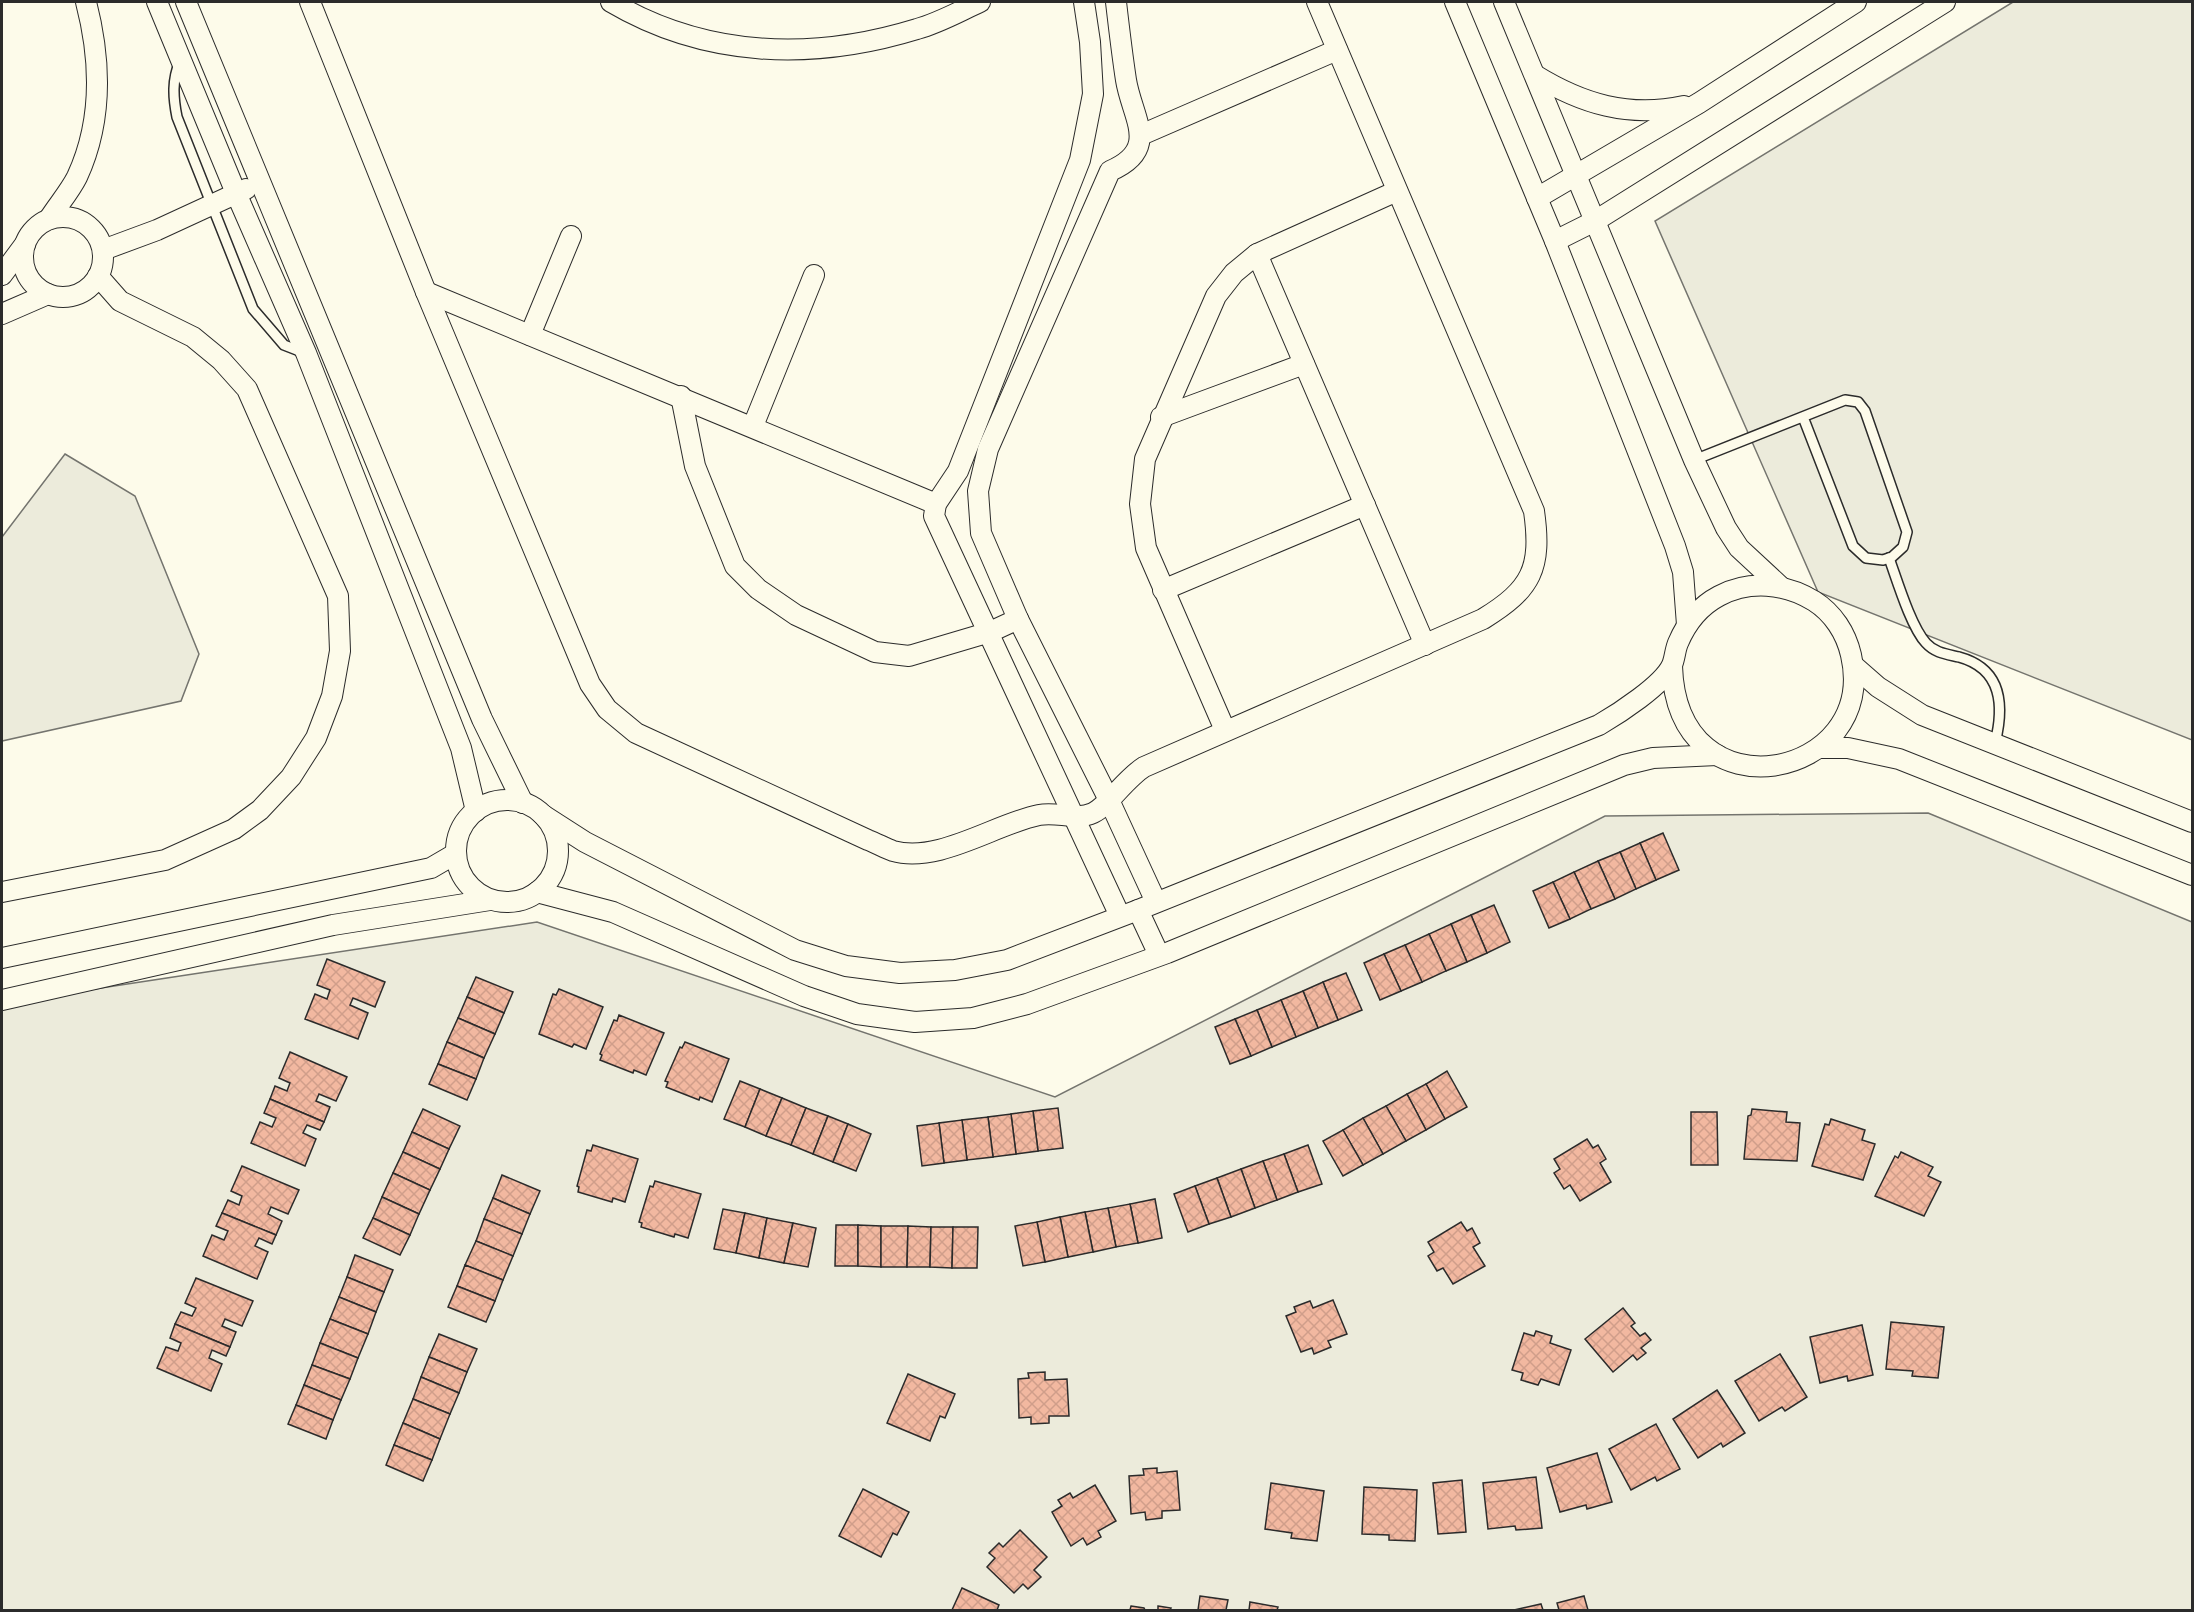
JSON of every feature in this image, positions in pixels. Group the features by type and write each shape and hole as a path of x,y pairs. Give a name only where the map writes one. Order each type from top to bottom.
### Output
{"street":[{"path":"2,275 30,233 49,219 77,178 89,145 96,111 98,73 95,35 86,2"},
{"path":"157,2 236,193 306,353 460,748 476,811"},
{"path":"186,2 482,720 523,802 585,842 795,950 846,966 900,973 955,970 1007,960 1138,910 1599,725 1624,710 1672,666"},
{"path":"310,2 426,292 590,684 607,709 636,733 895,851 924,853 1041,814 1072,816 1093,813 1109,800 1124,782 1144,767 1483,619 1511,602 1530,575 1539,544 1534,511 1317,2"},
{"path":"611,2 669,30 730,46 792,52 857,44 919,29 981,2"},
{"path":"1084,2 1090,42 1093,94 1080,160 958,471 936,504 934,516 942,537 951,548 990,632 1072,816 1138,910 1159,955"},
{"path":"1116,2 1126,83 1140,122 1141,135 1131,158 1110,171 988,449 978,491 981,533 1018,619 1109,800 1138,910"},
{"path":"1455,2 1555,241 1675,546 1683,572 1687,625"},
{"path":"1504,2 1695,460 1726,528 1739,548 1780,586"},
{"path":"1537,198 1698,103 1856,2"},
{"path":"1555,241 1595,221 1945,2"},
{"path":"1141,135 1337,50"},
{"path":"1535,75 1564,93 1596,105 1630,111 1665,110 1698,103"},
{"path":"1080,160 1110,171"},
{"path":"103,249 157,230 236,193 261,184"},
{"path":"1225,730 1146,548 1140,504 1145,459 1161,417 1216,296 1234,273 1257,254 1397,191"},
{"path":"2,314 48,294 70,296 81,292 98,276 102,268 103,249 94,232 78,219 59,217 49,219"},
{"path":"530,335 571,236"},
{"path":"24,244 24,268 29,279 48,294"},
{"path":"1257,254 1425,645"},
{"path":"753,426 814,275"},
{"path":"2,892 165,860 243,823 260,810 291,777 316,738 332,696 340,651 338,596 247,389 220,360 193,337 120,301 98,276"},
{"path":"426,292 681,396 936,504"},
{"path":"1161,417 1304,364"},
{"path":"681,396 695,465 735,566 758,589 796,615 874,652 909,656 990,632 1018,619"},
{"path":"1163,590 1365,505"},
{"path":"951,548 981,533"},
{"path":"1759,585 1780,586 1803,594 1822,606 1838,623 1848,644 1854,666 1854,689 1847,712 1835,732 1819,748 1795,761 1769,767 1742,765 1717,755 1696,739 1681,718 1673,693 1672,666 1677,645 1687,625 1701,609 1718,596 1738,588 1759,585"},
{"path":"1854,666 1899,702 1922,715 2193,822"},
{"path":"1819,748 1848,748 1899,759 2193,875"},
{"path":"537,892 613,912 804,996 857,1014 915,1022 973,1018 1027,1004 1159,955 1624,765 1653,759 1717,755"},
{"path":"490,900 470,887 457,866 455,854 460,830 476,811 498,801 523,802"},
{"path":"2,1000 333,925 490,900 515,902 537,892 553,873 557,861 556,836 543,815"},
{"path":"2,958 431,868 455,854"}],"lane":[{"path":"181,59 174,75 174,103 212,206 254,309 284,345 306,353"},
{"path":"1695,460 1845,400 1858,402 1862,406 1906,525 1903,547 1888,558 1875,561 1866,558 1853,546 1803,417"},
{"path":"1888,558 1924,642 1939,652 1968,660 1978,666 1994,684 1998,694 2001,717 1995,743"}],"shaded area":[{"path":"2013,2 2192,2 2192,740 1818,592 1655,221"},
{"path":"65,454 135,496 199,654 181,701 2,741 2,537"},
{"path":"1928,813 2192,922 2192,1610 2,1610 2,1003 537,922 1055,1097 1605,816"}],"building":[{"path":"1663,833 1679,870 1656,880 1640,843"},
{"path":"1640,843 1656,880 1636,889 1620,852"},
{"path":"1620,852 1636,889 1615,899 1598,861"},
{"path":"1598,861 1615,899 1591,909 1574,872"},
{"path":"1574,872 1591,909 1570,919 1553,882"},
{"path":"1553,882 1570,919 1549,928 1533,891"},
{"path":"1494,905 1510,942 1487,953 1471,915"},
{"path":"1471,915 1487,953 1467,962 1451,924"},
{"path":"1451,924 1467,962 1446,971 1429,934"},
{"path":"1429,934 1446,971 1422,982 1405,945"},
{"path":"1405,945 1422,982 1401,991 1384,954"},
{"path":"1384,954 1401,991 1380,1000 1364,963"},
{"path":"327,959 385,982 375,1007 353,998 350,1005 368,1013 358,1039 305,1019 315,994 327,999 330,990 317,985"},
{"path":"1346,973 1362,1010 1338,1020 1323,982"},
{"path":"476,977 513,992 504,1013 467,997"},
{"path":"1323,982 1338,1020 1318,1028 1303,991"},
{"path":"559,989 603,1007 586,1049 574,1044 572,1047 539,1034 553,994 556,995"},
{"path":"1303,991 1318,1028 1296,1037 1281,1000"},
{"path":"467,997 504,1013 495,1034 458,1018"},
{"path":"1281,1000 1296,1037 1272,1047 1257,1010"},
{"path":"1257,1010 1272,1047 1251,1056 1235,1019"},
{"path":"619,1015 664,1033 646,1075 634,1070 633,1073 600,1060 602,1055 600,1054 614,1020 617,1021"},
{"path":"458,1018 495,1034 484,1058 447,1042"},
{"path":"1235,1019 1251,1056 1230,1064 1215,1027"},
{"path":"447,1042 484,1058 476,1079 438,1064"},
{"path":"685,1042 729,1059 712,1102 700,1097 699,1100 666,1087 668,1082 665,1081 680,1047 682,1048"},
{"path":"290,1052 347,1077 336,1101 319,1094 316,1101 330,1107 324,1122 270,1099 275,1086 287,1091 290,1083 279,1078"},
{"path":"438,1064 476,1079 467,1100 429,1084"},
{"path":"1447,1071 1467,1107 1445,1119 1426,1084"},
{"path":"740,1081 760,1089 745,1127 724,1119"},
{"path":"1426,1084 1445,1119 1426,1130 1407,1094"},
{"path":"760,1089 782,1098 766,1136 745,1127"},
{"path":"1407,1094 1426,1130 1406,1141 1386,1106"},
{"path":"782,1098 806,1108 791,1145 766,1136"},
{"path":"270,1099 324,1122 320,1130 307,1125 303,1133 316,1139 305,1166 251,1143 260,1122 272,1127 276,1118 264,1113"},
{"path":"1386,1106 1406,1141 1383,1154 1363,1118"},
{"path":"806,1108 828,1116 813,1154 791,1145"},
{"path":"1058,1108 1063,1148 1038,1151 1033,1111"},
{"path":"423,1109 460,1126 449,1149 412,1132"},
{"path":"1752,1109 1787,1112 1786,1122 1800,1123 1797,1161 1744,1159 1748,1116 1751,1115"},
{"path":"1033,1111 1038,1151 1016,1154 1011,1114"},
{"path":"1691,1112 1717,1112 1718,1165 1691,1165"},
{"path":"1011,1114 1016,1154 993,1157 988,1117"},
{"path":"828,1116 848,1124 833,1162 813,1154"},
{"path":"988,1117 993,1157 967,1160 962,1120"},
{"path":"1363,1118 1383,1154 1363,1165 1343,1130"},
{"path":"1831,1119 1865,1130 1862,1140 1875,1144 1863,1180 1812,1166 1825,1124 1829,1125"},
{"path":"962,1120 967,1160 944,1163 939,1123"},
{"path":"939,1123 944,1163 922,1166 917,1126"},
{"path":"848,1124 871,1134 856,1171 833,1162"},
{"path":"1343,1130 1363,1165 1343,1176 1323,1141"},
{"path":"412,1132 449,1149 440,1169 403,1152"},
{"path":"1587,1139 1593,1148 1598,1145 1606,1159 1600,1163 1611,1182 1580,1201 1570,1185 1564,1189 1554,1173 1560,1169 1554,1159"},
{"path":"593,1145 638,1159 625,1202 613,1198 612,1202 578,1192 579,1187 577,1186 587,1150 591,1151"},
{"path":"1308,1145 1322,1184 1298,1192 1284,1154"},
{"path":"403,1152 440,1169 430,1190 393,1173"},
{"path":"1901,1152 1933,1167 1928,1176 1941,1182 1924,1216 1875,1196 1895,1156 1898,1158"},
{"path":"1284,1154 1298,1192 1277,1200 1263,1161"},
{"path":"1263,1161 1277,1200 1255,1208 1241,1169"},
{"path":"242,1166 299,1190 288,1214 271,1207 268,1214 282,1221 276,1235 222,1213 228,1200 239,1205 242,1196 231,1191"},
{"path":"1241,1169 1255,1208 1231,1217 1217,1178"},
{"path":"393,1173 430,1190 419,1214 382,1197"},
{"path":"502,1175 540,1191 530,1214 493,1198"},
{"path":"1217,1178 1231,1217 1209,1224 1195,1186"},
{"path":"655,1181 701,1194 688,1238 675,1234 674,1237 641,1227 642,1223 639,1222 650,1186 653,1187"},
{"path":"1195,1186 1209,1224 1188,1232 1174,1194"},
{"path":"382,1197 419,1214 410,1235 373,1218"},
{"path":"493,1198 530,1214 522,1234 484,1219"},
{"path":"1155,1199 1162,1238 1138,1243 1130,1204"},
{"path":"1130,1204 1138,1243 1116,1247 1108,1208"},
{"path":"1108,1208 1116,1247 1093,1252 1085,1212"},
{"path":"723,1209 745,1213 736,1253 714,1249"},
{"path":"1085,1212 1093,1252 1068,1257 1060,1217"},
{"path":"222,1213 276,1235 272,1244 259,1238 255,1246 268,1252 257,1279 203,1256 212,1235 224,1240 228,1231 216,1226"},
{"path":"745,1213 767,1218 759,1258 736,1253"},
{"path":"1060,1217 1068,1257 1045,1262 1037,1222"},
{"path":"373,1218 410,1235 400,1255 363,1238"},
{"path":"767,1218 793,1223 784,1263 759,1258"},
{"path":"484,1219 522,1234 513,1256 476,1241"},
{"path":"1037,1222 1045,1262 1023,1266 1015,1226"},
{"path":"1461,1222 1467,1231 1472,1228 1480,1243 1473,1247 1485,1266 1453,1284 1443,1268 1437,1271 1428,1256 1434,1252 1428,1242"},
{"path":"793,1223 816,1228 808,1267 784,1263"},
{"path":"836,1225 858,1225 858,1266 835,1266"},
{"path":"858,1225 881,1226 881,1267 858,1266"},
{"path":"881,1226 908,1226 907,1267 881,1267"},
{"path":"908,1226 931,1227 930,1267 907,1267"},
{"path":"931,1227 953,1227 952,1268 930,1267"},
{"path":"953,1227 978,1227 977,1268 952,1268"},
{"path":"476,1241 513,1256 503,1280 465,1265"},
{"path":"355,1255 393,1270 384,1292 347,1277"},
{"path":"465,1265 503,1280 495,1301 457,1286"},
{"path":"347,1277 384,1292 376,1312 339,1297"},
{"path":"196,1278 253,1301 242,1326 225,1319 222,1326 236,1332 230,1347 175,1324 181,1312 192,1316 196,1308 185,1303"},
{"path":"457,1286 495,1301 486,1322 448,1307"},
{"path":"339,1297 376,1312 368,1334 330,1319"},
{"path":"1333,1300 1347,1334 1328,1341 1331,1347 1314,1354 1312,1348 1301,1352 1286,1316 1296,1312 1294,1307 1310,1301 1313,1308"},
{"path":"1623,1308 1635,1323 1631,1326 1640,1336 1645,1333 1651,1340 1641,1348 1646,1353 1637,1360 1633,1355 1613,1372 1585,1339"},
{"path":"330,1319 368,1334 358,1358 320,1343"},
{"path":"1891,1322 1944,1327 1938,1378 1912,1376 1913,1371 1886,1369"},
{"path":"175,1324 230,1347 226,1356 212,1350 209,1358 222,1364 211,1391 157,1368 166,1347 178,1351 181,1343 170,1338"},
{"path":"1862,1325 1873,1375 1848,1381 1847,1376 1820,1383 1810,1337"},
{"path":"1536,1331 1552,1336 1550,1343 1571,1350 1559,1385 1541,1379 1538,1385 1521,1380 1523,1373 1512,1370 1524,1333 1534,1336"},
{"path":"439,1334 477,1349 467,1372 429,1357"},
{"path":"320,1343 358,1358 350,1379 312,1365"},
{"path":"1780,1354 1807,1397 1785,1411 1782,1407 1759,1421 1735,1381"},
{"path":"429,1357 467,1372 459,1393 421,1377"},
{"path":"312,1365 350,1379 341,1400 304,1385"},
{"path":"1045,1372 1045,1380 1067,1379 1069,1416 1049,1416 1049,1423 1031,1424 1031,1417 1019,1418 1018,1379 1029,1378 1028,1373"},
{"path":"908,1374 955,1394 945,1418 940,1416 930,1441 887,1423"},
{"path":"421,1377 459,1393 450,1414 413,1399"},
{"path":"304,1385 341,1400 333,1420 296,1405"},
{"path":"1717,1390 1745,1433 1723,1447 1721,1443 1698,1458 1673,1419"},
{"path":"413,1399 450,1414 440,1439 403,1423"},
{"path":"296,1405 333,1420 326,1439 288,1424"},
{"path":"403,1423 440,1439 432,1460 394,1445"},
{"path":"1656,1424 1680,1469 1657,1481 1655,1477 1631,1490 1609,1449"},
{"path":"394,1445 432,1460 423,1481 386,1465"},
{"path":"1597,1453 1612,1502 1587,1509 1586,1505 1560,1512 1547,1468"},
{"path":"1157,1468 1157,1473 1177,1471 1180,1510 1162,1511 1162,1518 1146,1520 1145,1512 1131,1514 1129,1476 1144,1475 1143,1469"},
{"path":"1536,1477 1542,1528 1516,1530 1515,1526 1488,1529 1483,1483"},
{"path":"1462,1480 1466,1532 1438,1534 1433,1483"},
{"path":"1271,1483 1324,1491 1317,1541 1291,1538 1292,1533 1265,1529"},
{"path":"1095,1485 1116,1521 1098,1531 1101,1537 1087,1545 1083,1538 1071,1546 1052,1512 1062,1506 1058,1500 1070,1493 1073,1498"},
{"path":"1364,1487 1417,1490 1415,1541 1389,1540 1389,1535 1362,1534"},
{"path":"863,1489 909,1512 897,1535 893,1533 881,1557 839,1536"},
{"path":"1020,1530 1047,1557 1034,1570 1041,1577 1028,1589 1023,1584 1014,1593 987,1567 995,1558 989,1553 999,1543 1003,1547"},
{"path":"962,1588 999,1605 997,1610 952,1610"},
{"path":"1200,1596 1228,1600 1226,1610 1198,1610"},
{"path":"1584,1596 1588,1610 1559,1610 1557,1603"},
{"path":"1250,1602 1278,1607 1277,1610 1249,1610"},
{"path":"1541,1604 1543,1610 1514,1610"},
{"path":"1131,1606 1144,1608 1145,1610 1130,1610"},
{"path":"1158,1606 1171,1608 1170,1610 1158,1610"}]}
